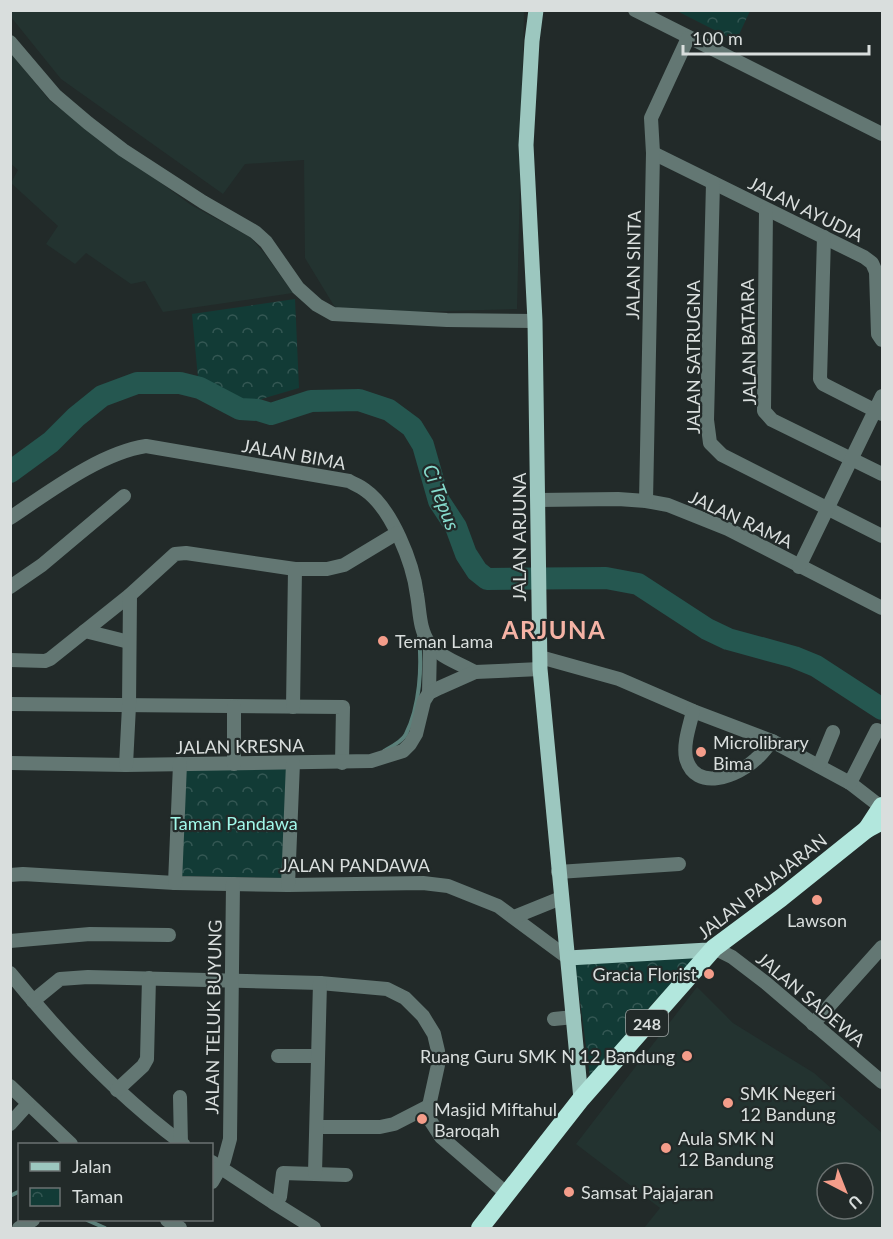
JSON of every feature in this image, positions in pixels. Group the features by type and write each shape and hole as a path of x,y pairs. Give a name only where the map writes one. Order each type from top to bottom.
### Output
{"highway":[{"name":"JALAN PAJAJARAN","path":"480,1228 581,1099 714,948 781,898 878,816"}],"main road":[{"name":"JALAN ARJUNA","path":"536,10 526,145 535,321 540,663 581,1099"},
{"path":"568,958 714,948"}],"street":[{"path":"636,10 882,134"},
{"name":"JALAN SINTA","path":"646,501 653,153 651,118 688,38"},
{"path":"10,42 55,95 88,123 123,150 255,232 266,242 298,288 317,305 333,314 447,320 535,321"},
{"name":"JALAN AYUDIA","path":"653,153 872,263 876,272 878,334 882,340"},
{"name":"JALAN SATRUGNA","path":"713,183 707,420 710,443 722,455 882,536"},
{"name":"JALAN BATARA","path":"766,210 765,411 772,420 852,460"},
{"path":"824,237 820,380 879,412"},
{"path":"799,567 852,460 879,412 882,396"},
{"name":"JALAN BIMA","path":"10,518 110,456 128,449 146,446 349,481 365,489 378,502 398,533 412,568 423,633 430,645"},
{"path":"852,460 882,474"},
{"path":"10,587 42,565 124,496"},
{"name":"JALAN RAMA","path":"538,500 646,501 668,505 709,521 882,608"},
{"path":"10,660 45,661 50,659 181,552 295,569 337,568 398,533"},
{"path":"293,707 295,569"},
{"path":"126,765 130,595"},
{"path":"85,631 129,642"},
{"path":"430,645 438,652 475,672"},
{"path":"430,645 429,693 475,672 540,663 619,679 693,711 772,741 850,783 878,816"},
{"name":"JALAN KRESNA","path":"10,763 126,765 371,761 404,751 416,734 424,701 429,693"},
{"path":"10,704 343,707 342,762"},
{"path":"234,707 234,764"},
{"path":"693,711 685,746 686,758 691,769 700,777 725,778 756,760 772,741"},
{"path":"850,783 877,730"},
{"path":"819,766 833,732"},
{"path":"288,885 294,763"},
{"path":"174,883 180,764"},
{"path":"558,872 679,864"},
{"name":"JALAN PANDAWA","path":"10,875 174,883 288,885 423,883 448,886 498,906 568,958"},
{"name":"JALAN TELUK BUYUNG","path":"216,1165 227,1155 230,1139 233,884"},
{"path":"514,917 561,898"},
{"path":"10,941 90,934 169,935"},
{"path":"813,1024 882,947"},
{"name":"JALAN SADEWA","path":"714,948 753,972 882,1082"},
{"path":"10,973 93,1068 181,1143"},
{"path":"33,1001 60,979 88,977 320,983 387,989 405,998 423,1017 434,1034 438,1065 429,1106 430,1120 441,1137 507,1194"},
{"path":"117,1090 143,1066 147,1059 149,978"},
{"path":"315,1173 320,983"},
{"path":"554,1019 574,1017"},
{"path":"278,1056 318,1056"},
{"path":"10,1086 70,1143"},
{"path":"180,1097 182,1143"},
{"path":"10,1124 28,1104"},
{"path":"317,1126 380,1127 394,1125 429,1106"},
{"path":"216,1165 314,1228"},
{"path":"274,1203 280,1197 283,1173 346,1175"}],"shaded area":[{"path":"10,11 524,11 517,309 339,314 305,258 304,160 245,164 223,194 61,79 11,17"},
{"path":"10,52 50,101 191,205 250,237 293,293 163,312 145,281 131,284 86,253 75,264 46,244 58,226 11,183 18,170 11,164"},
{"name":"SMK Negeri 12 Bandung","path":"697,987 733,1023 814,1073 882,1133 882,1228 644,1228 660,1208 576,1144"}],"green space":[{"path":"677,11 750,11 736,41"},
{"path":"295,299 299,388 258,400 241,401 198,378 192,314"},
{"name":"Taman Pandawa","path":"289,768 284,878 179,876 184,770"},
{"path":"699,953 642,1015 590,1077 575,962"}],"waterway":[{"name":"Ci Tepus","path":"10,472 51,442 76,417 102,396 137,383 180,383 200,388 240,409 258,410 271,414 311,401 359,400 389,410 412,427 423,445 439,501 456,527 466,554 477,571 487,579 606,578 638,584 707,629 728,639 794,657 816,666 882,709"},
{"path":"384,751 404,737 411,723 420,673 419,637"},
{"path":"10,1196 18,1192"},
{"path":"89,1221 105,1228"}],"place":[{"name":"Teman Lama","path":"383,641"},
{"name":"Microlibrary Bima","path":"701,752"},
{"name":"Lawson","path":"817,900"},
{"name":"Gracia Florist","path":"709,974"},
{"name":"Ruang Guru SMK N 12 Bandung","path":"687,1056"},
{"name":"SMK Negeri 12 Bandung","path":"728,1103"},
{"name":"Masjid Miftahul Baroqah","path":"422,1119"},
{"name":"Aula SMK N 12 Bandung","path":"666,1148"},
{"name":"Samsat Pajajaran","path":"569,1192"}],"district":[{"name":"ARJUNA","path":"554,629"}]}
